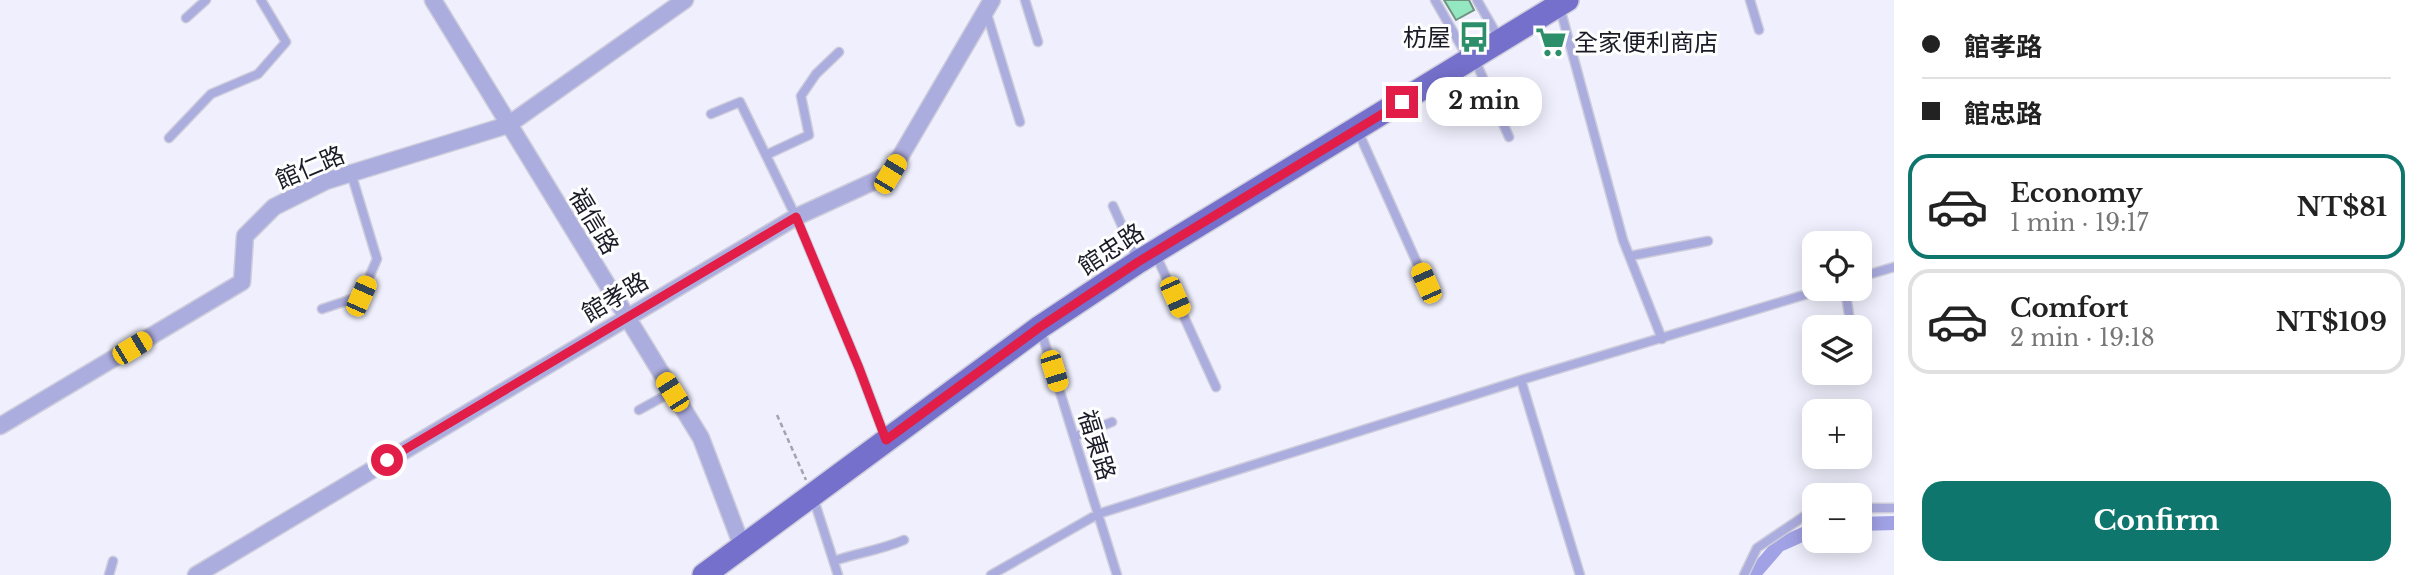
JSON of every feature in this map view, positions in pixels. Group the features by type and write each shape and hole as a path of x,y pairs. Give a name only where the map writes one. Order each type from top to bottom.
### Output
{"main road":[{"name":"館忠路","path":"704,575 1040,327 1146,257 1562,2"}],"street":[{"name":"福信路","path":"433,0 701,438 742,546"},
{"name":"館仁路","path":"0,426 242,282 245,236 274,207 326,181 508,124 685,0"},
{"name":"館孝路","path":"196,575 796,217 890,174 989,6"}],"lane":[{"path":"186,18 206,0"},
{"path":"169,138 211,94 258,74 286,42 261,0"},
{"path":"1025,0 1038,41"},
{"path":"1435,0 1471,59 1509,137"},
{"path":"1477,0 1500,41"},
{"path":"1749,0 1759,30"},
{"path":"1562,2 1630,256 1662,339"},
{"path":"989,6 1020,122"},
{"path":"766,155 809,135 801,96 816,74 839,52"},
{"path":"711,114 740,102 796,217 886,440"},
{"path":"1357,129 1426,283"},
{"path":"322,309 361,296 377,259 351,173"},
{"path":"1113,206 1146,257 1216,387"},
{"path":"1630,256 1708,241"},
{"path":"1872,273 1894,267"},
{"path":"991,575 1098,514 1521,380 1802,296"},
{"name":"福東路","path":"1040,327 1117,575"},
{"path":"1521,380 1580,575"},
{"path":"639,410 672,392"},
{"path":"1074,437 1112,422"},
{"path":"812,494 838,575"},
{"path":"1872,508 1894,508"},
{"path":"1744,575 1758,548 1802,518"},
{"path":"834,561 863,551 885,549 904,540"},
{"path":"109,575 113,561"}],"path":[{"path":"777,415 812,494"}],"building":[{"path":"1444,0 1469,0 1474,10 1456,20"}],"waterway":[{"path":"1872,524 1894,523"},
{"path":"1753,575 1779,545 1802,535"}],"place":[{"name":"枋屋","path":"1474,37"},
{"name":"全家便利商店","path":"1551,42"}],"route":[{"path":"387,460 796,217 886,440 1040,327 1138,262 1402,102"}]}
